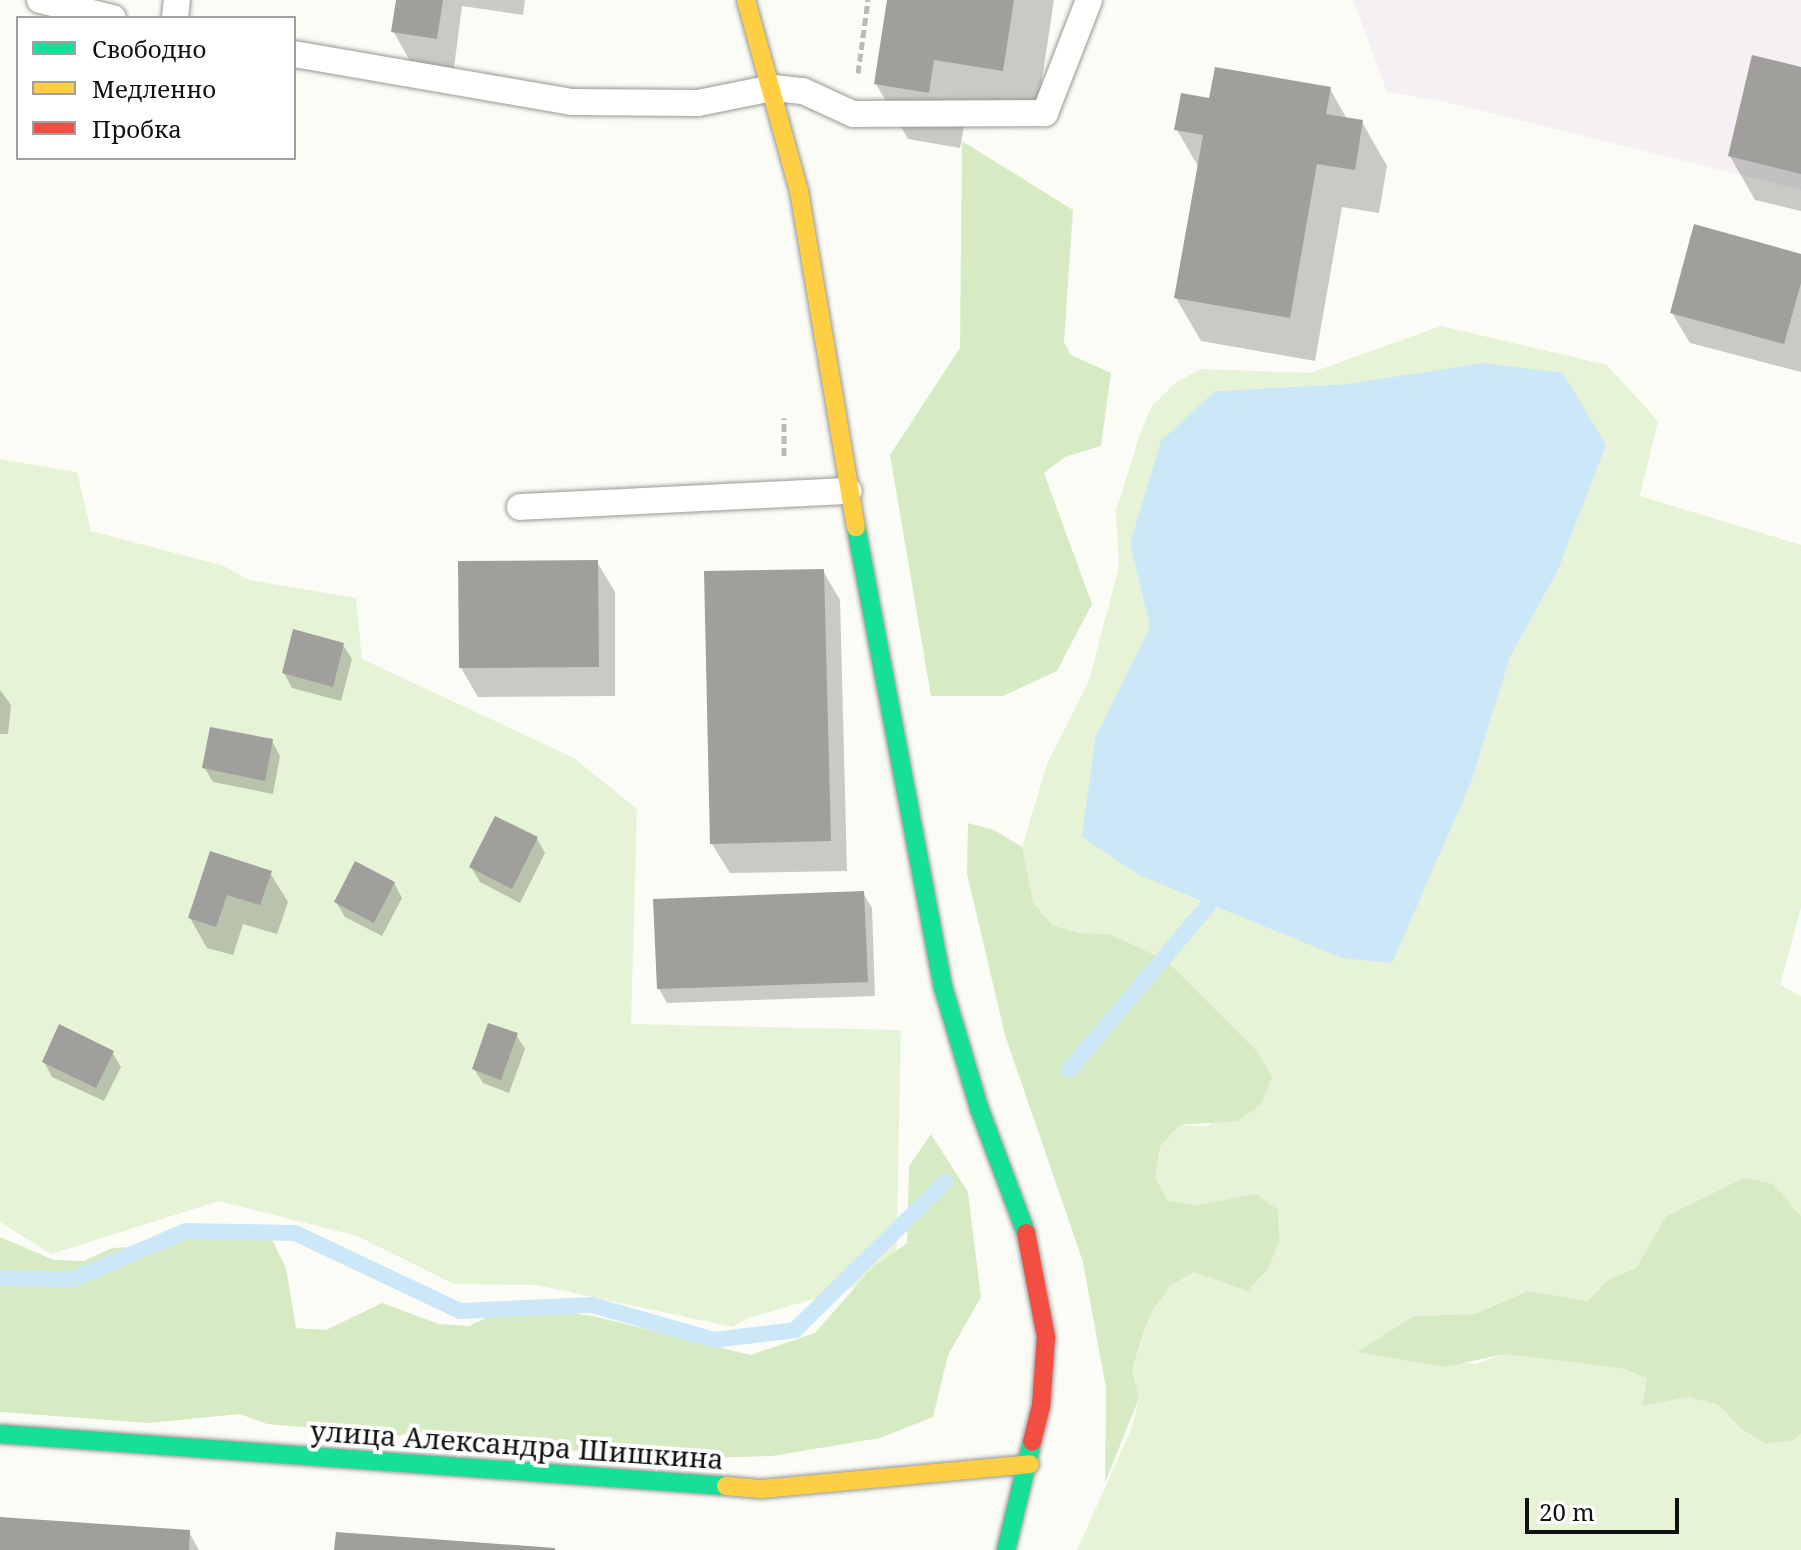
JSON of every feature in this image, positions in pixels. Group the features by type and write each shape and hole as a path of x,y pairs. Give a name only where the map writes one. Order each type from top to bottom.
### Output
{"street":[{"path":"746,0 773,88 799,191 849,491 943,987 979,1108 1033,1253 1046,1337 1030,1464 1006,1550"},
{"name":"улица Александра Шишкина","path":"0,1434 763,1489 1030,1464"}],"lane":[{"path":"40,0 105,16"},
{"path":"296,54 572,102 698,103 773,88 803,91 853,114 1045,113 1089,0"},
{"path":"520,507 849,491"}],"path":[{"path":"853,114 868,0"}],"shaded area":[{"path":"1353,0 1801,0 1801,190 1455,104 1387,92"}],"green space":[{"path":"962,141 1073,210 1064,342 1071,355 1111,373 1101,446 1065,457 1044,473 1092,604 1057,671 1003,696 931,696 890,455 960,348"},
{"path":"1441,326 1607,365 1658,421 1640,496 1801,545 1801,908 1780,985 1801,996 1801,1216 1795,1207 1717,1191 1666,1216 1636,1268 1608,1280 1588,1301 1528,1291 1475,1314 1415,1316 1358,1352 1476,1364 1504,1354 1534,1355 1621,1368 1647,1378 1642,1406 1688,1397 1719,1405 1739,1427 1794,1440 1801,1434 1801,1550 1077,1550 1132,1427 1139,1398 1132,1370 1151,1313 1170,1286 1194,1272 1256,1194 1197,1205 1168,1202 1154,1177 1160,1147 1178,1125 1208,1126 1257,1051 1166,960 1109,934 1079,933 1052,925 1033,902 1024,875 1022,847 1047,764 1089,681 1119,566 1116,511 1152,406 1175,383 1201,369 1310,373","holes":["1348,384 1557,572 1510,657 1472,780 1095,738 1150,627 1130,544 1215,391"]},
{"path":"0,459 77,472 91,531 224,566 249,580 356,598 362,659 574,758 637,809 631,1024 901,1030 896,1275 748,1318 733,1327 536,1285 454,1284 357,1236 219,1201 51,1254 0,1222"},
{"path":"968,823 994,830 1022,847 1033,902 1052,925 1079,933 1109,934 1166,960 1257,1051 1272,1077 1261,1104 1238,1121 1179,1125 1160,1147 1155,1177 1168,1201 1197,1205 1256,1194 1278,1210 1279,1241 1269,1267 1248,1291 1194,1272 1170,1286 1151,1313 1141,1341 1132,1370 1139,1398 1105,1483 1106,1388 1083,1262 1005,1035 967,874"},
{"path":"931,1134 968,1192 981,1297 948,1355 933,1417 880,1438 772,1456 669,1459 267,1424 240,1414 149,1423 0,1412 0,1237 54,1260 84,1261 112,1248 148,1246 206,1230 272,1240 286,1268 296,1328 326,1330 382,1303 439,1324 469,1326 502,1310 535,1308 593,1316 750,1355 815,1333 871,1269 907,1243 909,1166"},
{"path":"1744,1178 1773,1184 1801,1216 1801,1434 1794,1440 1766,1444 1739,1427 1719,1405 1688,1397 1642,1406 1647,1378 1621,1368 1505,1354 1445,1367 1357,1352 1414,1316 1475,1314 1528,1291 1588,1301 1608,1280 1636,1268 1666,1216"}],"water":[{"path":"1483,363 1563,373 1606,445 1557,572 1510,657 1472,780 1392,963 1342,958 1139,875 1082,837 1095,738 1150,627 1130,544 1161,441 1215,391 1348,384"}],"building":[{"path":"396,0 443,0 437,39 391,32"},
{"path":"887,0 1014,0 1003,71 934,60 929,93 874,84"},
{"path":"1752,55 1801,67 1801,174 1728,156"},
{"path":"1215,67 1331,87 1326,114 1363,120 1355,170 1317,164 1290,318 1174,298 1203,135 1174,130 1181,93 1209,98"},
{"path":"1694,224 1801,254 1801,283 1784,344 1670,313"},
{"path":"598,560 599,667 459,668 458,561"},
{"path":"824,569 831,841 710,844 704,571"},
{"path":"293,629 344,643 333,687 282,673"},
{"path":"210,727 273,739 265,781 202,768"},
{"path":"495,816 538,837 512,889 469,867"},
{"path":"210,851 272,871 260,905 227,895 216,927 188,918"},
{"path":"355,861 395,882 374,923 334,902"},
{"path":"864,891 868,982 657,989 653,899"},
{"path":"488,1023 518,1033 501,1080 472,1069"},
{"path":"59,1024 114,1051 96,1088 42,1062"},
{"path":"0,1517 190,1530 189,1550 0,1550"},
{"path":"336,1532 555,1548 555,1550 334,1550"}],"waterway":[{"path":"1069,1070 1223,888"},
{"path":"0,1278 73,1279 186,1231 295,1233 460,1311 592,1305 714,1340 795,1330 945,1182"}],"traffic: fast":[{"path":"856,527 943,987 979,1108 1026,1233"},
{"path":"0,1434 726,1486"},
{"path":"1006,1550 1032,1442"}],"traffic: slow":[{"path":"746,0 799,191 856,527"},
{"path":"726,1486 763,1489 1030,1464"}],"traffic: jam":[{"path":"1026,1233 1046,1337 1041,1406 1032,1442"}]}
